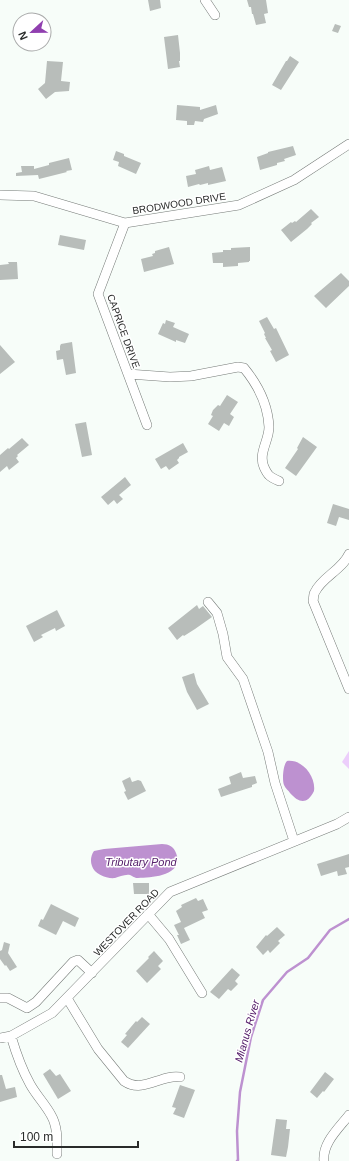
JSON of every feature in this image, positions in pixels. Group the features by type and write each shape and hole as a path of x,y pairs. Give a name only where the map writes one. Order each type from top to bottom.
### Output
{"street":[{"path":"205,0 215,15"},
{"name":"BRODWOOD DRIVE","path":"0,195 34,196 125,223 239,205 294,180 349,144"},
{"name":"CAPRICE DRIVE","path":"125,223 98,294 147,425"},
{"path":"128,374 170,377 191,376 238,367 244,368 260,392 266,408 269,428 261,456 262,463 270,477 279,481"},
{"path":"349,554 336,571 320,584 314,593 313,601 349,689"},
{"path":"208,602 217,613 227,657 243,679 268,752 277,790 294,841"},
{"name":"WESTOVER ROAD","path":"0,1038 11,1036 52,1013 170,892 288,845 294,841 337,824 349,817"},
{"path":"148,914 169,939 202,993"},
{"path":"0,998 8,998 27,1008 36,1002 74,962 78,960 92,973"},
{"path":"67,998 98,1049 128,1084 141,1086 173,1076 180,1077"},
{"path":"11,1036 19,1063 31,1086 52,1115 55,1122 57,1139 56,1154"},
{"path":"324,1161 324,1154 328,1142 349,1115"}],"shaded area":[{"path":"349,751 349,769 342,762"}],"water":[{"path":"287,761 298,763 311,775 314,791 309,799 303,801 297,799 290,793 283,783 283,773"},
{"name":"Tributary Pond","path":"162,844 169,845 173,848 178,860 172,871 159,876 135,878 130,875 124,875 115,878 108,878 95,871 91,864 91,858 94,851"}],"building":[{"path":"148,0 160,0 161,8 150,11"},
{"path":"247,0 266,0 268,13 264,14 266,23 256,25 251,7 249,7"},
{"path":"335,24 341,26 338,33 332,31"},
{"path":"178,35 180,67 168,69 164,37"},
{"path":"290,56 299,62 281,90 272,85"},
{"path":"47,61 63,62 61,81 70,82 69,91 55,92 46,99 38,89 45,83"},
{"path":"177,105 200,107 200,110 216,105 218,114 204,119 203,122 195,121 194,125 187,125 187,121 176,120"},
{"path":"293,146 296,155 284,159 285,161 277,163 277,165 260,170 257,157 268,152"},
{"path":"116,151 141,163 136,174 118,166 119,162 113,160"},
{"path":"69,158 72,170 66,171 67,172 39,179 38,175 16,176 16,173 22,172 21,166 34,166 34,169 49,165 49,163"},
{"path":"209,166 210,170 222,167 226,181 208,185 208,183 199,184 188,187 186,176 196,174 195,170"},
{"path":"311,209 319,217 291,242 281,230 291,222 296,222"},
{"path":"60,235 86,240 84,250 58,245"},
{"path":"169,247 174,264 144,272 141,259 153,256 152,254 155,253 155,251"},
{"path":"250,247 249,262 238,263 238,266 223,267 223,263 213,263 212,253 223,252 223,250 231,250 231,248"},
{"path":"8,262 17,262 18,279 0,280 0,265 9,264"},
{"path":"341,273 349,281 349,286 326,308 314,296"},
{"path":"267,317 274,329 276,328 289,355 276,362 270,351 272,350 265,338 265,333 259,321"},
{"path":"166,320 175,323 173,327 189,334 185,343 176,340 176,342 158,334"},
{"path":"72,342 76,373 66,375 63,359 57,360 56,351 60,350 61,344"},
{"path":"0,345 15,362 0,374"},
{"path":"227,395 238,402 230,414 234,417 229,426 224,423 219,431 208,424 213,416 211,415 213,410 218,405 220,406"},
{"path":"86,422 92,455 82,457 75,424"},
{"path":"303,437 317,447 296,476 285,468 298,449 297,448"},
{"path":"22,438 29,445 17,455 18,456 16,458 19,462 9,470 7,466 0,472 0,455"},
{"path":"183,443 188,452 179,457 177,460 179,463 169,470 166,466 161,469 155,459"},
{"path":"125,477 131,485 119,495 123,499 117,504 114,500 108,505 101,497"},
{"path":"333,504 349,509 349,520 339,517 336,526 327,523"},
{"path":"197,605 199,609 203,606 212,617 177,640 168,628"},
{"path":"57,610 65,626 56,631 55,628 41,635 43,637 34,642 26,626"},
{"path":"194,673 197,684 209,704 197,710 187,692 182,677"},
{"path":"241,772 243,778 255,776 257,783 252,785 252,787 221,797 218,789 231,784 229,777"},
{"path":"130,777 132,782 138,780 141,781 146,791 128,800 124,792 126,791 122,781"},
{"path":"349,854 349,867 345,868 347,874 338,876 337,871 321,876 317,864"},
{"path":"133,883 149,883 149,894 134,894"},
{"path":"196,898 198,901 203,899 208,910 202,912 205,918 184,928 190,940 181,944 177,935 179,935 174,925 181,922 176,911 182,907 181,905"},
{"path":"51,904 79,918 75,927 63,921 56,935 38,926 41,919 43,920"},
{"path":"277,927 285,935 278,941 280,943 270,953 268,950 263,955 256,947 266,935 267,936"},
{"path":"4,942 10,944 8,953 17,967 10,971 0,959 0,951 2,950"},
{"path":"154,951 163,961 158,966 161,969 147,983 136,971"},
{"path":"232,968 240,975 235,981 238,984 231,991 228,989 219,999 210,992"},
{"path":"142,1017 150,1024 128,1048 121,1042 127,1035 125,1034 136,1021 137,1022"},
{"path":"50,1069 56,1076 60,1074 71,1091 58,1099 43,1074"},
{"path":"325,1072 334,1079 324,1092 323,1091 317,1098 310,1092"},
{"path":"0,1075 2,1075 6,1089 15,1087 17,1097 0,1102"},
{"path":"180,1085 195,1090 184,1118 173,1114 176,1108 172,1107"},
{"path":"276,1119 287,1120 286,1129 290,1129 286,1157 271,1155"}],"waterway":[{"name":"Mianus River","path":"237,1161 237,1131 240,1092 251,1037 263,1000 287,972 308,958 330,930 349,919"}]}
